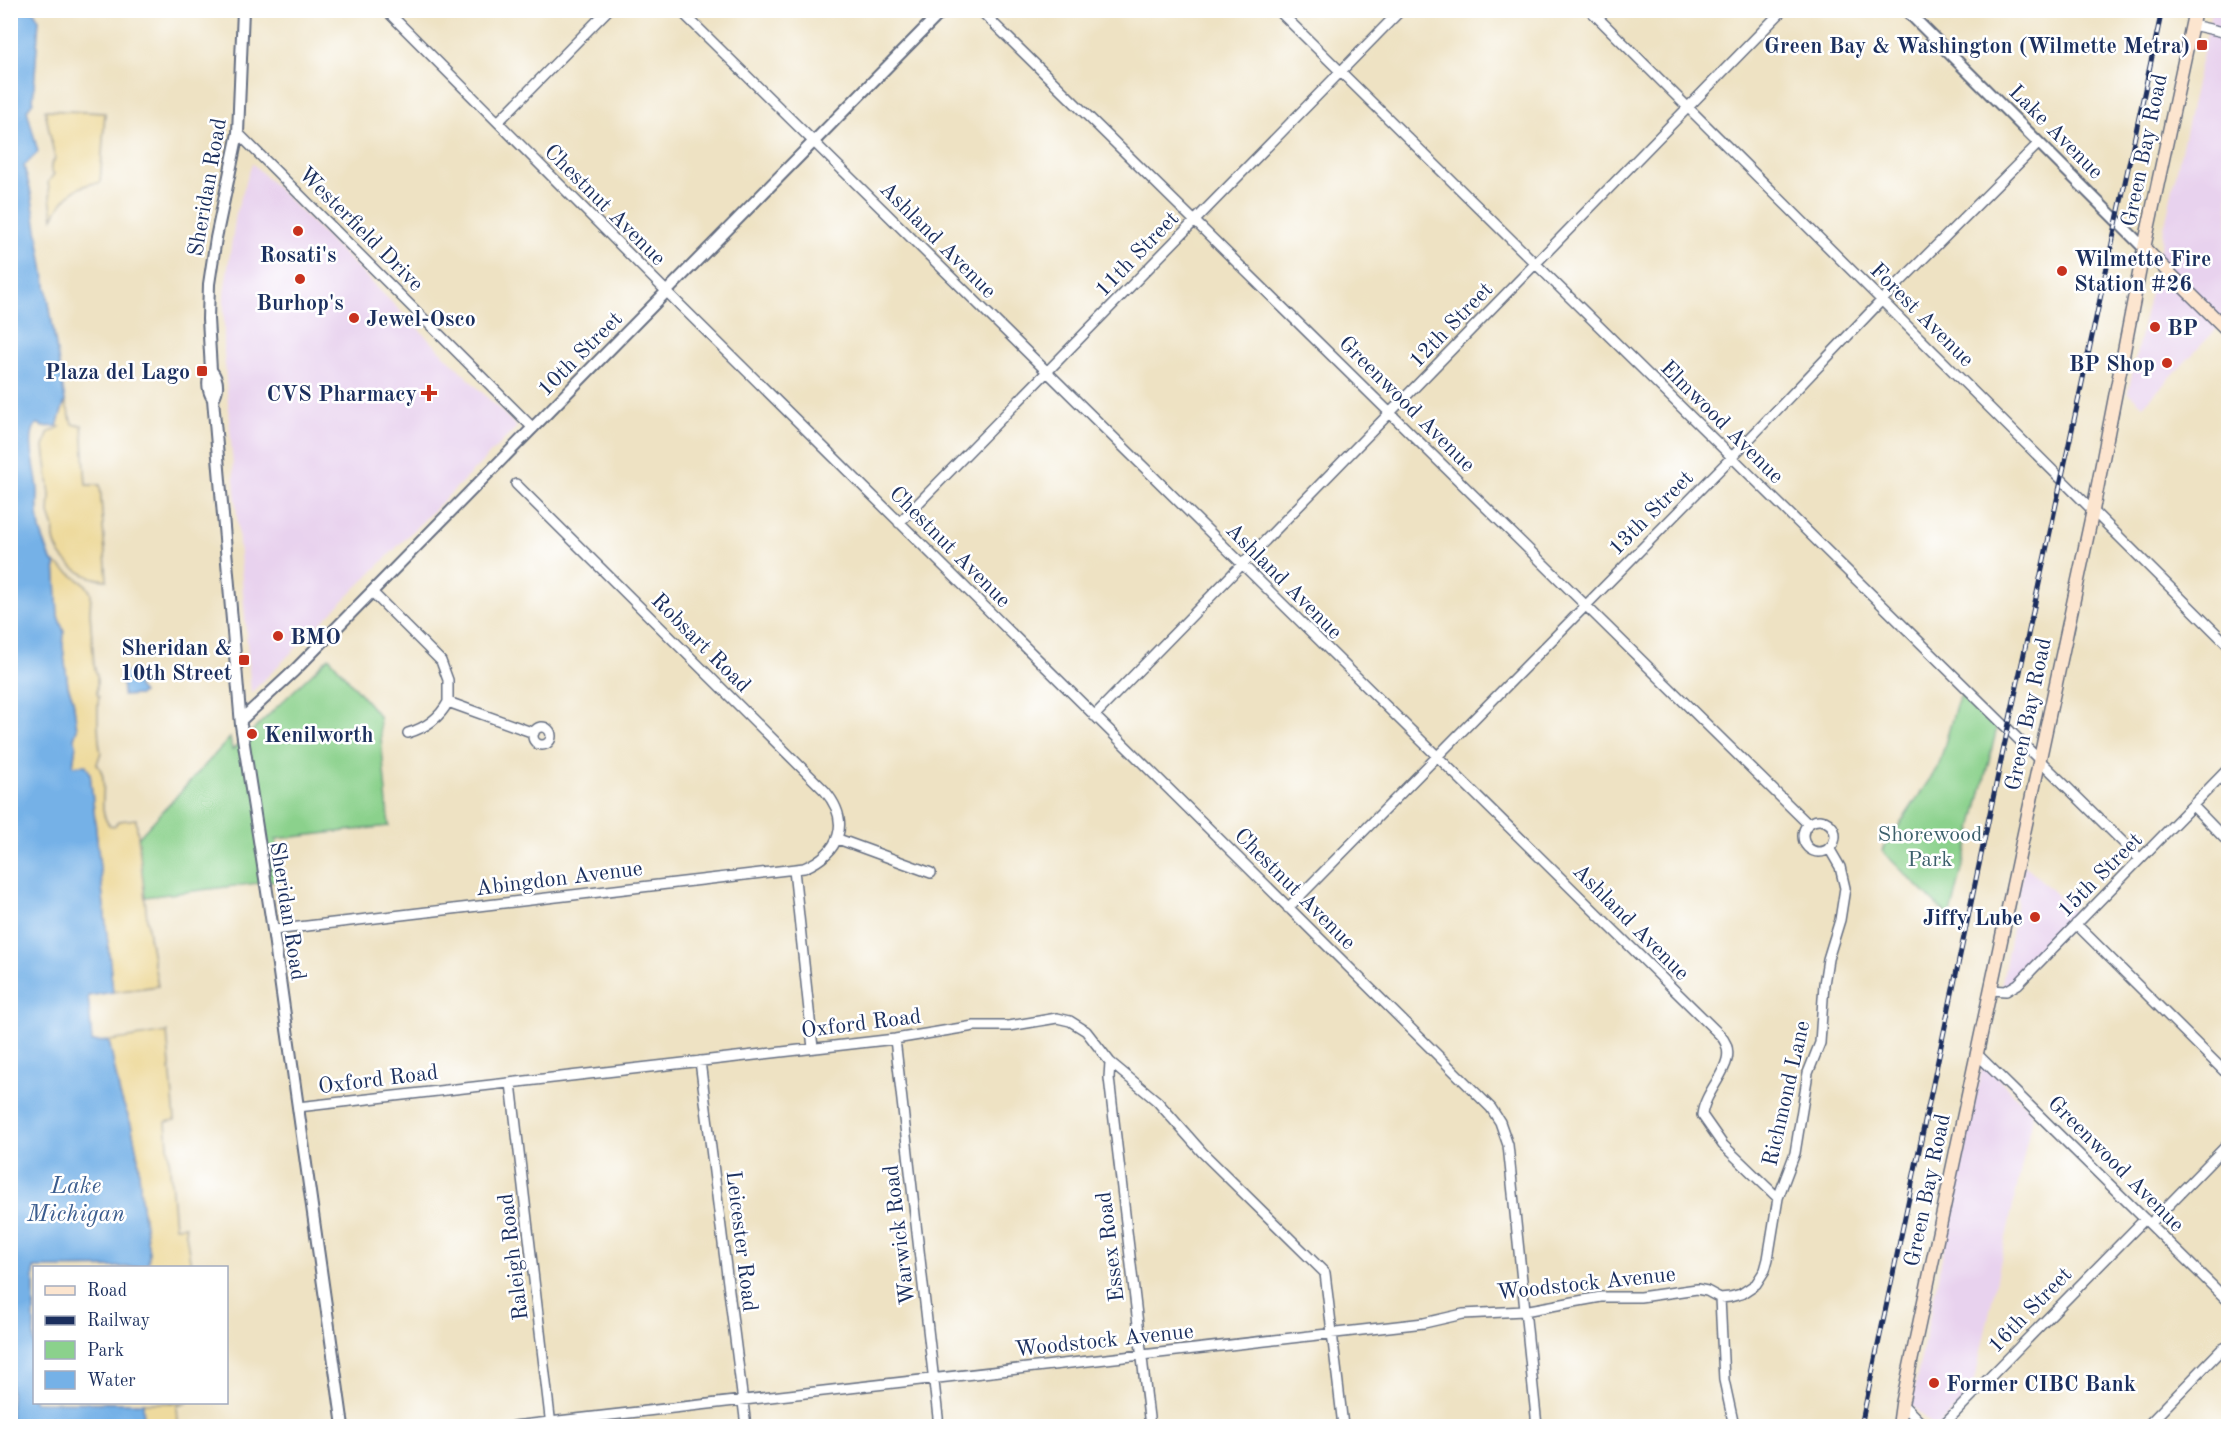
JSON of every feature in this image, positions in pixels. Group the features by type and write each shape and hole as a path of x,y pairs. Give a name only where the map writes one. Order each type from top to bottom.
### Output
{"main road":[{"name":"Green Bay Road","path":"1899,1426 1976,1053 2093,510 2144,248 2195,10"},
{"name":"Lake Avenue","path":"2144,248 2229,331"}],"street":[{"name":"Sheridan Road","path":"243,10 238,133 216,238 209,284 208,320 211,370 216,376 218,391 213,399 241,720 343,1426"},
{"name":"Chestnut Avenue","path":"386,10 666,292 1491,1108 1500,1122 1508,1145 1537,1426"},
{"path":"498,122 608,10"},
{"name":"Ashland Avenue","path":"680,10 1727,1043 1728,1058 1706,1098 1702,1115 1723,1145 1778,1198"},
{"name":"10th Street","path":"241,720 294,671 943,10"},
{"name":"Greenwood Avenue","path":"980,10 1808,824"},
{"name":"Elmwood Avenue","path":"1278,10 2140,859"},
{"name":"11th Street","path":"899,523 1401,10"},
{"name":"Forest Avenue","path":"1590,10 2229,645"},
{"name":"12th Street","path":"1094,716 1783,10"},
{"name":"Lake Avenue","path":"1906,10 2144,248"},
{"path":"2192,25 2229,33"},
{"name":"Westerfield Drive","path":"238,133 533,428"},
{"name":"13th Street","path":"1288,908 2039,142"},
{"name":"Robsart Road","path":"516,484 825,792 837,811 838,839"},
{"path":"372,592 441,661 448,680 448,702 440,714 428,725 408,733"},
{"path":"448,702 534,733"},
{"name":"15th Street","path":"1990,990 2006,991 2018,984 2229,770"},
{"path":"2193,806 2229,842"},
{"path":"1822,820 1831,825 1835,834 1833,844 1829,848 1825,851 1814,851 1805,844 1803,834 1808,824 1822,820"},
{"path":"838,839 931,873"},
{"name":"Abingdon Avenue","path":"273,930 794,870 821,860 838,839"},
{"name":"Richmond Lane","path":"1720,1298 1741,1294 1756,1284 1761,1277 1768,1259 1778,1198 1795,1153 1808,1073 1820,1043 1828,959 1840,920 1845,888 1844,877 1829,848"},
{"path":"794,870 813,1048"},
{"path":"2076,924 2229,1076"},
{"name":"Oxford Road","path":"298,1107 895,1039 974,1026 1009,1026 1045,1019 1064,1019 1076,1024 1086,1032 1110,1062 1157,1101 1202,1152 1325,1273 1332,1333"},
{"name":"Warwick Road","path":"895,1039 939,1426"},
{"name":"Greenwood Avenue","path":"1976,1053 2229,1301"},
{"name":"Leicester Road","path":"700,1061 746,1426"},
{"name":"Essex Road","path":"1110,1062 1109,1078 1150,1426"},
{"name":"Raleigh Road","path":"511,1083 550,1424"},
{"name":"16th Street","path":"1942,1426 2147,1222 2229,1144"},
{"name":"Woodstock Avenue","path":"514,1426 550,1424 1424,1323 1463,1314 1524,1311 1600,1297 1640,1297 1697,1289 1720,1298"},
{"path":"1720,1298 1724,1380 1734,1426"},
{"path":"1332,1333 1343,1426"},
{"path":"2147,1426 2222,1349 2229,1346"},
{"path":"1902,1404 1924,1426"}],"shaded area":[{"path":"2212,11 2228,11 2228,317 2143,406 2128,392"},
{"name":"Plaza del Lago","path":"252,163 517,427 251,693 224,353 224,294 236,213"},
{"path":"2024,864 2080,917 2015,982 2001,988"},
{"path":"1983,1062 2033,1114 1972,1392 1938,1426 1933,1426 1911,1405"}],"green space":[{"path":"329,657 379,716 389,826 276,839 283,880 145,897 138,838 230,738 232,750"},
{"name":"Shorewood Park","path":"1962,694 1997,728 1950,918 1882,851 1939,765 1956,705"}],"sand":[{"path":"45,110 105,113 100,183 84,186 72,193 61,204 53,218 48,182 54,174 51,165 55,159"},
{"path":"65,401 72,423 82,425 86,485 100,485 107,580 97,579 78,571 62,557 54,538 54,528 49,514 50,495 44,447 48,433 60,427 57,426"},
{"path":"55,563 86,585 91,593 90,613 99,697 98,724 101,752 97,764 103,779 103,811 110,826 114,826 119,821 136,819 149,936 158,986 113,992 90,773 73,766 76,744 74,738 77,729 73,699 68,686 63,647 64,632 58,616"},
{"path":"167,1032 175,1120 166,1122 175,1227 185,1226 191,1266 148,1266 149,1252 141,1200 138,1157 131,1124 120,1095 109,1041"},
{"path":"143,1404 182,1404 177,1405 178,1426 144,1426"}],"water":[{"name":"Lake Michigan","path":"10,11 34,11 39,20 33,102 27,110 38,152 24,166 31,193 65,401 57,426 42,427 36,424 33,431 32,450 38,489 40,529 51,560 55,563 58,616 64,632 63,647 68,686 73,699 77,729 74,738 76,744 73,766 86,765 90,773 113,992 88,996 92,1042 109,1041 120,1095 131,1124 138,1157 141,1200 149,1252 148,1266 33,1266 33,1404 143,1404 144,1426 11,1426"},
{"path":"132,671 143,693 123,696 122,674"}],"railway":[{"path":"1861,1426 2162,10"}],"place":[{"name":"Green Bay & Washington (Wilmette Metra)","path":"2202,45"},
{"name":"Rosati's","path":"298,231"},
{"name":"Wilmette Fire Station #26","path":"2062,271"},
{"name":"Burhop's","path":"300,279"},
{"name":"Jewel-Osco","path":"354,318"},
{"name":"BP","path":"2155,327"},
{"name":"BP Shop","path":"2167,363"},
{"name":"Plaza del Lago","path":"202,371"},
{"name":"CVS Pharmacy","path":"429,393"},
{"name":"BMO","path":"278,636"},
{"name":"Sheridan & 10th Street","path":"244,660"},
{"name":"Kenilworth","path":"252,734"},
{"name":"Jiffy Lube","path":"2035,917"},
{"name":"Former CIBC Bank","path":"1934,1383"}]}
